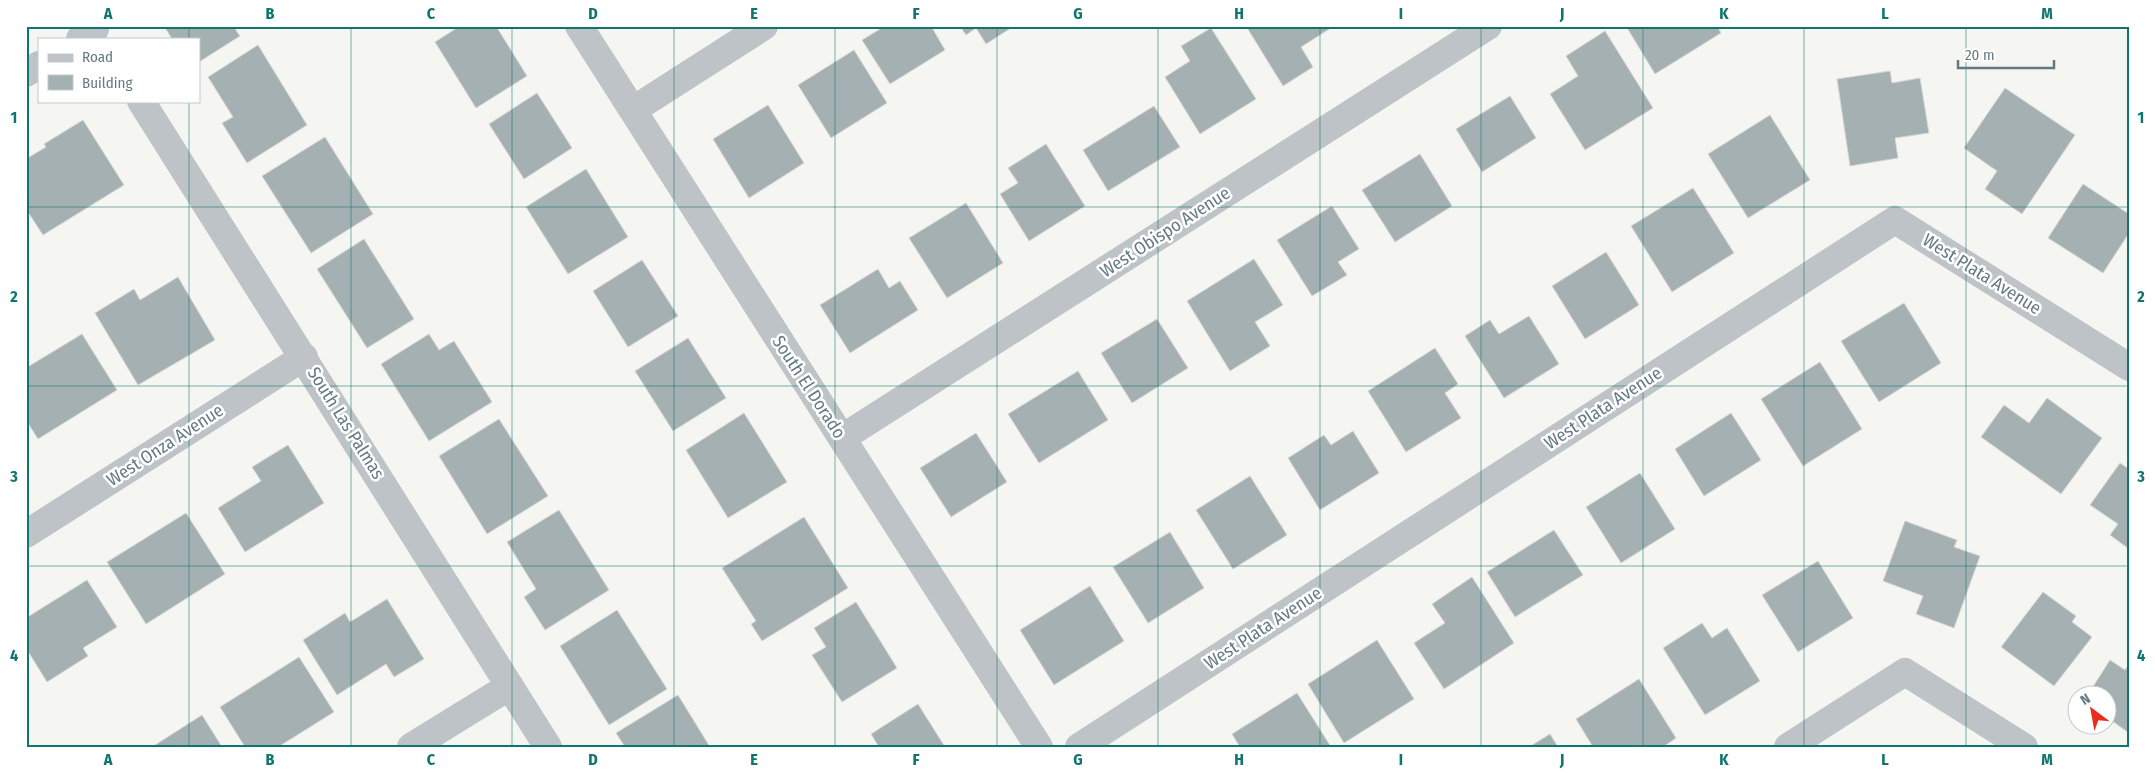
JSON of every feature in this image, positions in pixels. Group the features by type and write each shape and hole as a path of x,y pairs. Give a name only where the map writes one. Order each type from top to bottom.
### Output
{"street":[{"name":"South El Dorado","path":"580,26 1040,747"},
{"path":"633,110 764,26"},
{"name":"West Obispo Avenue","path":"842,438 1488,26"},
{"path":"26,73 38,66"},
{"name":"South Las Palmas","path":"142,102 548,747"},
{"name":"West Plata Avenue","path":"1079,747 1896,220 2129,367"},
{"name":"West Onza Avenue","path":"26,534 304,357"},
{"path":"1788,747 1905,672 2024,747"},
{"path":"411,747 510,686"}],"building":[{"path":"164,26 233,26 240,36 200,61 200,38 171,38"},
{"path":"460,26 496,26 527,76 476,108 435,42"},
{"path":"885,26 931,26 945,50 890,84 862,40"},
{"path":"960,26 1014,26 986,44 976,28 966,35"},
{"path":"1246,26 1334,26 1301,47 1313,67 1283,86"},
{"path":"1626,26 1717,26 1721,33 1655,74"},
{"path":"1211,28 1256,99 1200,134 1165,77 1190,61 1181,46"},
{"path":"1605,31 1653,108 1585,150 1550,94 1578,76 1566,56"},
{"path":"258,45 307,125 247,163 222,123 233,117 208,77"},
{"path":"854,50 887,103 831,138 798,85"},
{"path":"1890,71 1892,83 1920,78 1929,133 1895,138 1898,158 1850,166 1837,79"},
{"path":"2005,88 2075,135 2022,214 1985,189 1997,171 1964,148"},
{"path":"537,93 572,148 524,179 489,124"},
{"path":"1510,96 1536,138 1482,172 1456,129"},
{"path":"768,105 804,163 749,198 713,139"},
{"path":"1154,106 1180,147 1108,191 1083,150"},
{"path":"1770,115 1810,180 1748,218 1708,154"},
{"path":"83,120 124,185 43,235 26,209 26,159 46,147 44,144"},
{"path":"325,137 373,214 311,253 262,176"},
{"path":"1046,144 1085,206 1029,241 1000,194 1018,183 1008,168"},
{"path":"1420,154 1452,206 1395,242 1362,190"},
{"path":"586,169 628,237 568,274 526,207"},
{"path":"2083,184 2129,214 2129,233 2103,273 2048,238"},
{"path":"1693,188 1734,253 1672,292 1631,226"},
{"path":"966,203 1003,263 947,298 909,238"},
{"path":"1332,206 1359,249 1338,262 1347,275 1312,296 1277,240"},
{"path":"364,239 414,319 367,348 317,269"},
{"path":"1606,252 1639,305 1585,339 1552,286"},
{"path":"1254,259 1283,305 1255,322 1270,346 1230,371 1187,301"},
{"path":"642,260 678,316 628,347 593,291"},
{"path":"878,269 889,288 900,281 918,310 850,353 820,305"},
{"path":"178,277 215,340 138,385 95,313 134,289 140,300"},
{"path":"1904,303 1941,363 1879,402 1841,341"},
{"path":"1529,316 1559,364 1504,398 1465,336 1490,320 1499,334"},
{"path":"1157,319 1188,368 1132,403 1101,353"},
{"path":"82,334 117,390 38,439 26,420 26,368"},
{"path":"429,334 439,350 454,341 492,402 429,441 381,364"},
{"path":"688,338 726,398 673,431 635,371"},
{"path":"1435,348 1458,384 1445,393 1461,418 1406,452 1368,391"},
{"path":"1820,362 1862,429 1803,466 1761,399"},
{"path":"1078,371 1108,420 1039,463 1008,414"},
{"path":"2047,398 2102,438 2061,494 1981,437 2004,405 2029,423"},
{"path":"744,413 787,482 728,518 686,450"},
{"path":"1731,413 1761,460 1704,496 1675,449"},
{"path":"499,419 548,496 487,534 439,456"},
{"path":"1353,431 1379,473 1320,510 1288,458 1324,435 1331,445"},
{"path":"976,433 1007,482 951,517 920,468"},
{"path":"288,445 324,503 245,552 218,508 261,481 252,467"},
{"path":"2120,463 2129,469 2129,549 2110,535 2118,524 2090,505"},
{"path":"1640,473 1675,529 1621,563 1586,507"},
{"path":"1250,476 1287,535 1233,569 1196,510"},
{"path":"559,510 609,590 545,630 524,597 536,589 507,542"},
{"path":"186,513 225,574 146,624 107,562"},
{"path":"804,517 848,588 762,641 751,624 756,621 722,568"},
{"path":"1905,521 1957,540 1954,547 1980,556 1954,628 1916,614 1923,596 1883,581"},
{"path":"1554,530 1583,575 1515,617 1487,572"},
{"path":"1170,532 1204,588 1148,623 1113,567"},
{"path":"1818,561 1853,618 1798,652 1762,595"},
{"path":"1472,577 1514,643 1444,689 1414,643 1445,623 1432,604"},
{"path":"87,580 117,627 83,648 88,656 47,682 26,648 26,618"},
{"path":"1090,586 1124,641 1054,685 1020,630"},
{"path":"2043,592 2076,616 2072,622 2092,637 2054,686 2001,647"},
{"path":"387,599 424,659 394,677 386,664 337,695 303,640 345,613 350,622"},
{"path":"856,602 897,668 842,702 812,655 826,647 814,628"},
{"path":"617,610 667,689 609,725 560,646"},
{"path":"1702,623 1712,638 1727,628 1760,681 1705,715 1663,648"},
{"path":"1377,640 1414,699 1344,743 1308,684"},
{"path":"299,657 334,712 278,747 245,747 220,707"},
{"path":"2110,660 2125,670 2129,664 2129,733 2118,725 2118,686 2093,686"},
{"path":"1639,679 1676,738 1663,747 1593,747 1576,719"},
{"path":"1297,693 1331,747 1240,747 1232,734"},
{"path":"678,695 710,747 625,747 616,733"},
{"path":"918,704 945,747 879,747 871,734"},
{"path":"202,715 222,747 152,747"},
{"path":"1550,734 1558,747 1529,747"}]}
